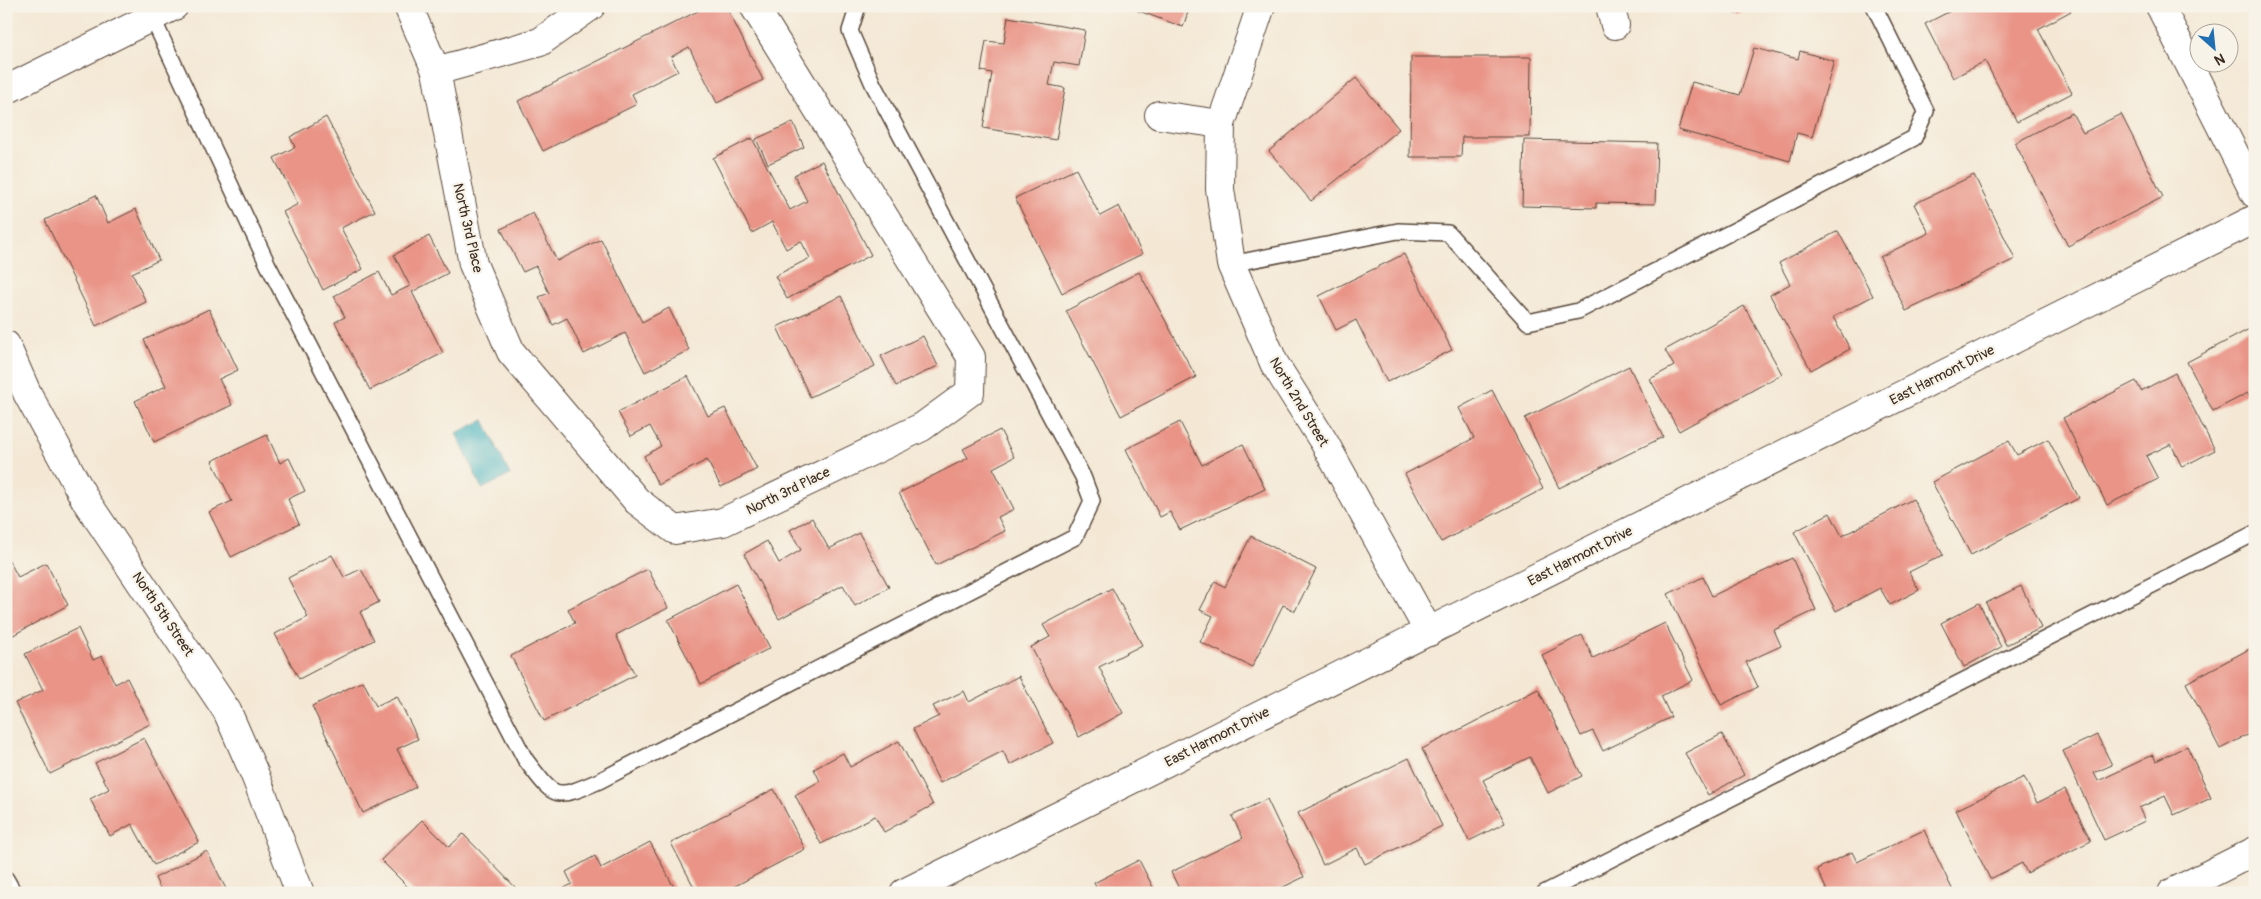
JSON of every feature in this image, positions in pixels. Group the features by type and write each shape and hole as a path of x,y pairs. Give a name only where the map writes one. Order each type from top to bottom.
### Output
{"street":[{"name":"North 3rd Place","path":"408,6 436,71 473,264 511,352 637,501 675,530 723,522 922,427 970,392 970,357 754,6"},
{"path":"436,71 540,42 591,6"},
{"name":"North 2nd Street","path":"1261,6 1221,124 1220,189 1232,264 1274,363 1324,442 1429,632"},
{"path":"2160,6 2255,194"},
{"path":"6,90 163,12"},
{"path":"1159,115 1221,124"},
{"name":"East Harmont Drive","path":"904,893 2255,219"},
{"name":"North 5th Street","path":"6,345 27,393 86,501 227,711 255,775 300,893"},
{"path":"2172,893 2255,851"}],"lane":[{"path":"163,12 268,265 525,759 549,790 567,794 608,776 1075,536 1092,501 1083,476 873,84 850,31 858,6"},
{"path":"1232,264 1398,231 1448,233 1528,322 1578,311 1914,138 1926,111 1874,6"},
{"path":"1544,893 2255,533"},
{"path":"6,879 14,893"}],"water":[{"path":"484,420 510,475 482,489 456,433"}],"building":[{"path":"708,6 726,6 763,80 717,103 689,47 671,57 678,71 632,94 637,104 543,151 518,101"},
{"path":"1125,6 1190,6 1183,27"},
{"path":"1732,6 1756,6 1735,14"},
{"path":"1960,6 1964,11 1974,6 2068,6 2071,11 2038,29 2072,93 2017,122 1985,61 1953,78 1925,24"},
{"path":"1008,17 1085,30 1079,66 1054,62 1049,85 1065,88 1056,140 983,128 992,73 981,71 986,41 1004,43"},
{"path":"1754,48 1798,59 1800,51 1834,61 1812,137 1797,133 1790,161 1678,130 1692,82 1740,95"},
{"path":"1411,57 1531,57 1530,137 1462,137 1461,157 1410,157"},
{"path":"1356,78 1399,129 1311,201 1269,151"},
{"path":"2072,113 2083,133 2121,114 2163,197 2068,246 2015,143"},
{"path":"326,117 375,211 341,228 363,269 323,290 283,212 298,204 274,158 295,147 290,137"},
{"path":"793,122 804,147 768,164 756,139"},
{"path":"752,138 790,210 807,201 794,175 822,161 871,255 787,299 775,276 810,258 801,241 786,249 772,222 752,233 713,158"},
{"path":"1524,140 1657,143 1655,204 1596,203 1596,208 1522,206"},
{"path":"1076,169 1100,216 1119,206 1142,254 1062,293 1015,198"},
{"path":"1974,175 2015,259 1906,311 1880,257 1929,233 1914,204"},
{"path":"96,195 108,223 136,209 159,260 132,273 146,302 96,326 45,220"},
{"path":"533,213 557,261 601,239 642,322 669,308 689,350 645,372 625,333 584,354 567,318 553,325 539,297 549,293 536,266 523,272 501,229"},
{"path":"1838,231 1873,296 1833,317 1850,349 1811,370 1770,295 1790,284 1779,263"},
{"path":"429,236 448,273 412,292 443,353 370,390 335,322 345,317 334,296 379,272 391,295 410,286 394,255"},
{"path":"1404,254 1452,350 1387,382 1356,320 1336,330 1319,296"},
{"path":"1139,272 1196,377 1121,416 1066,311"},
{"path":"841,296 875,366 810,397 777,327"},
{"path":"1744,306 1782,374 1679,431 1650,379 1674,366 1665,350"},
{"path":"209,309 238,370 219,379 232,405 154,442 135,401 166,386 144,340"},
{"path":"2255,326 2255,405 2248,393 2213,411 2187,362"},
{"path":"923,336 938,366 896,386 881,356"},
{"path":"1629,366 1663,437 1559,488 1525,418"},
{"path":"2175,373 2215,450 2182,467 2171,444 2146,456 2158,479 2107,505 2063,418 2136,381 2141,391"},
{"path":"688,376 708,416 725,408 757,469 721,487 707,460 658,485 644,456 661,446 650,426 631,436 618,412"},
{"path":"1492,390 1543,489 1441,542 1405,474 1474,438 1459,408"},
{"path":"1180,422 1202,465 1243,444 1265,489 1180,530 1170,512 1160,517 1126,449"},
{"path":"1000,430 1014,457 993,468 1014,509 998,517 1005,531 936,565 899,493 968,458 963,449"},
{"path":"267,435 280,463 289,458 305,491 288,499 299,524 231,557 209,512 232,501 212,461"},
{"path":"2048,439 2079,498 1971,555 1932,482 2009,441 2017,455"},
{"path":"1913,499 1943,555 1909,572 1919,590 1890,605 1880,588 1836,611 1794,532 1830,513 1842,536"},
{"path":"812,518 829,549 859,533 889,587 855,606 843,585 779,619 744,554 767,541 779,563 801,550 790,530"},
{"path":"1251,536 1316,569 1295,611 1283,605 1252,667 1200,642 1213,616 1200,610 1215,581 1225,587"},
{"path":"6,555 18,577 46,563 68,605 6,639"},
{"path":"332,555 344,577 361,569 379,602 360,612 374,640 299,679 275,634 308,617 288,578"},
{"path":"1792,558 1816,610 1774,630 1781,646 1746,662 1758,687 1721,705 1668,594 1703,577 1712,596"},
{"path":"648,569 668,608 616,635 635,675 544,721 511,656 575,623 568,609"},
{"path":"736,584 770,648 701,684 668,620"},
{"path":"2021,586 2041,628 2006,645 1986,603"},
{"path":"1112,588 1142,645 1099,667 1123,713 1079,737 1031,647 1050,637 1043,625"},
{"path":"1979,603 2001,647 1964,667 1941,623"},
{"path":"1665,623 1693,680 1661,696 1671,717 1603,751 1593,731 1581,736 1542,655 1582,635 1593,658"},
{"path":"78,628 93,660 102,656 115,684 127,678 150,724 50,774 15,703 43,690 25,654"},
{"path":"2255,646 2255,731 2220,749 2186,683"},
{"path":"1019,676 1053,743 1010,765 1003,751 940,783 913,729 939,716 933,706 964,691 969,702"},
{"path":"363,681 376,706 397,696 418,739 397,749 416,787 363,813 312,706"},
{"path":"1538,689 1582,776 1548,793 1530,757 1483,780 1505,823 1469,841 1422,749"},
{"path":"1722,734 1744,775 1708,795 1685,753"},
{"path":"2097,735 2112,765 2094,773 2098,781 2153,755 2156,761 2187,746 2211,798 2174,815 2165,796 2139,808 2145,821 2104,840 2063,751"},
{"path":"144,738 199,842 154,865 132,824 110,836 90,799 109,789 95,763"},
{"path":"899,741 933,805 884,832 875,816 821,844 795,795 820,781 814,769 843,753 850,767"},
{"path":"1409,758 1442,826 1365,864 1357,848 1323,865 1298,813"},
{"path":"2024,777 2037,803 2065,789 2091,841 2027,873 2022,863 1990,879 1956,810"},
{"path":"774,789 805,849 722,893 697,893 671,843"},
{"path":"1267,799 1304,877 1271,893 1181,893 1171,872 1243,838 1232,816"},
{"path":"422,820 449,847 463,834 519,891 517,893 414,893 381,860"},
{"path":"1924,830 1954,893 1828,893 1817,869 1852,852 1857,862"},
{"path":"650,842 677,893 555,893 572,884 566,872 595,856 601,868"},
{"path":"207,851 228,893 162,893 155,878"},
{"path":"1139,860 1156,893 1095,893 1098,891 1094,883"}]}
